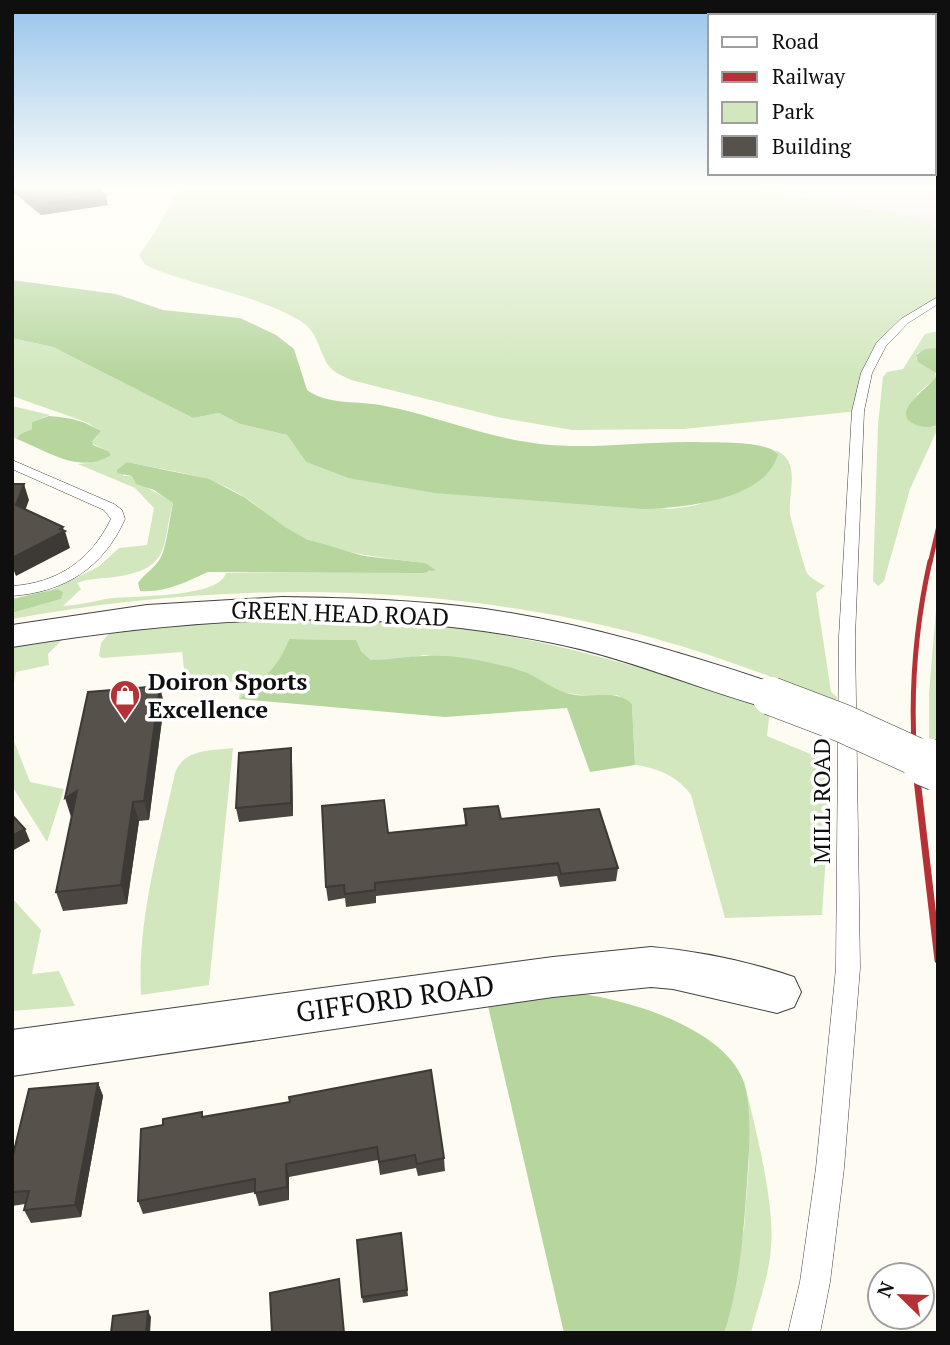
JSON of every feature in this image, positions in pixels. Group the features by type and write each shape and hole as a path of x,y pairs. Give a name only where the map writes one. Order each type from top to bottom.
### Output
{"street":[{"name":"GREEN HEAD ROAD","path":"12,636 119,619 219,609 314,607 474,618 584,639 684,666 842,723 938,767"},
{"name":"GIFFORD ROAD","path":"12,1054 539,978 651,967 673,969 777,992"}],"lane":[{"name":"MILL ROAD","path":"804,1333 815,1282 830,1168 848,968 847,637 858,411 863,376 877,349 898,327 938,300"},
{"path":"12,464 109,507 117,513 118,519 103,550 92,562 54,582 12,591"}],"green space":[{"path":"143,249 938,249 938,300 928,305 877,349 858,411 684,429 572,430 502,418 351,380 330,368 314,335 299,320 262,303 164,273 145,265 139,255"},
{"path":"12,280 116,294 163,310 240,318 276,335 294,349 307,390 334,401 385,406 501,437 540,444 752,444 778,454 770,470 740,492 721,499 679,507 643,509 435,493 348,478 306,462 287,435 240,424 219,413 193,418 53,347 12,338"},
{"path":"938,331 938,348 917,353 916,358 935,371 936,378 918,393 907,410 912,422 933,427 938,425 938,428 910,489 884,581 878,586 873,581 878,425 883,377 887,372 903,369 925,334"},
{"path":"12,338 53,347 193,418 219,413 240,424 287,435 306,462 348,478 670,509 693,506 738,492 778,454 775,450 783,455 791,469 790,514 807,573 825,586 816,593 831,692 837,697 836,702 665,641 533,611 458,601 309,592 235,594 86,607 12,619 12,613 61,599 56,589 52,590 98,567 119,548 147,545 154,508 135,488 78,464 88,463 108,451 91,443 99,430 86,422 12,396","holes":["127,462 188,474 232,490 288,530 304,538 364,555 425,563 431,572 226,573 220,581 191,592 106,599 63,606 81,589 77,583 133,573 146,568 161,553 173,503 132,476 123,476"]},
{"path":"938,348 938,374 918,362 916,355 925,349"},
{"path":"938,374 938,425 920,426 910,421 906,415 908,408"},
{"path":"12,406 50,415 32,422 32,429 20,434 17,439 12,437"},
{"path":"49,416 76,420 101,431 92,442 93,445 111,455 99,461 76,462 52,455 17,439 20,434 32,429 32,422"},
{"path":"127,462 209,479 244,497 306,539 364,556 425,563 436,570 422,573 208,572 167,589 140,591 138,583 161,557 173,503 154,490 136,484 132,476 117,473"},
{"path":"938,587 938,746 929,741 929,693"},
{"path":"56,589 63,592 61,599 12,613 12,599"},
{"path":"229,620 343,620 457,628 497,634 615,661 770,709 767,736 832,763 822,915 725,918 691,795 686,788 666,774 635,765 632,704 617,695 594,697 561,692 520,670 486,662 424,655 396,660 371,660 361,651 355,640 289,639 268,673 239,699 240,682 202,683 185,677 182,652 102,658 99,656 101,643 111,631"},
{"path":"64,638 48,654 49,665 16,672 12,693 12,646"},
{"path":"289,639 356,640 361,651 371,660 448,656 494,663 524,672 568,693 626,699 632,704 635,765 590,772 567,708 445,717 239,699 268,673"},
{"path":"12,736 30,782 64,789 47,842 12,786"},
{"path":"233,748 209,985 141,995 142,939 146,911 175,773 179,765 192,755"},
{"path":"12,898 41,930 32,974 59,971 75,1006 12,1011"},
{"path":"581,994 649,1010 696,1032 717,1046 733,1062 743,1080 749,1122 745,1214 736,1283 724,1333 564,1333 488,1006"},
{"path":"744,1081 767,1187 771,1248 766,1280 751,1333 724,1333 744,1229 749,1162"}],"building":[{"path":"12,484 24,484 16,505 63,527 60,529 65,531 12,558"},
{"path":"160,686 144,801 133,802 121,885 56,892 77,791 65,798 88,692"},
{"path":"291,748 291,803 236,808 239,753"},
{"path":"384,800 388,833 467,825 464,809 498,806 501,819 599,809 618,868 561,874 558,863 375,883 375,890 345,894 344,885 326,887 322,806"},
{"path":"12,815 25,829 12,836"},
{"path":"431,1070 444,1158 417,1164 415,1155 379,1162 377,1147 286,1164 287,1187 255,1193 255,1179 138,1201 141,1129 163,1125 163,1119 202,1112 202,1117 290,1102 289,1097"},
{"path":"98,1083 75,1205 24,1210 29,1191 12,1192 12,1159 29,1089"},
{"path":"401,1233 407,1290 362,1297 357,1240"},
{"path":"339,1279 344,1333 272,1333 270,1293"},
{"path":"148,1311 146,1333 111,1333 113,1316"}],"railway":[{"path":"930,563 938,529"},
{"path":"915,763 915,661 930,561"},
{"path":"915,762 938,960"}],"place":[{"name":"Doiron Sports Excellence","path":"125,722"}]}
